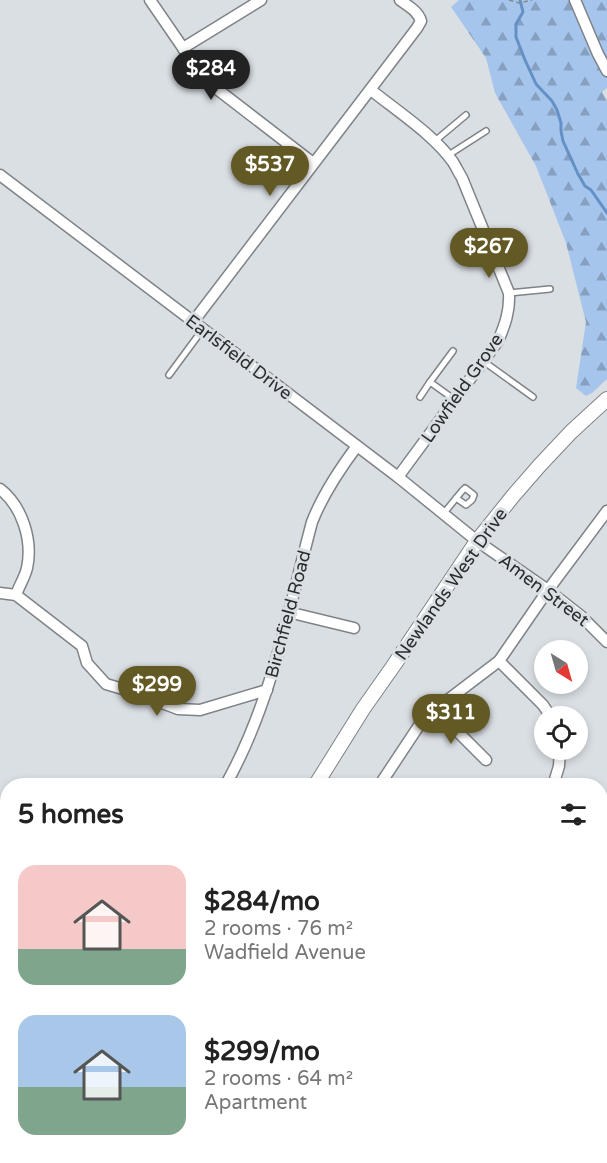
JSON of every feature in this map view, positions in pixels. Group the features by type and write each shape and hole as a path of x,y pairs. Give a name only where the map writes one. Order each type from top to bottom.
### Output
{"street":[{"path":"150,0 192,65 204,79 313,164"},
{"path":"183,48 261,0"},
{"path":"193,322 417,28 420,18 413,9 400,0"},
{"path":"575,0 607,71"},
{"name":"Lowfield Grove","path":"371,90 434,142 462,178 509,293 507,321 498,341 398,477"},
{"name":"Earlsfield Drive","path":"0,175 398,477 477,541"},
{"name":"Newlands West Drive","path":"320,778 363,709 477,541 540,465 607,399"},
{"name":"Birchfield Road","path":"229,778 267,690 312,522 334,478 357,446"},
{"path":"0,489 14,501 28,544 27,568 16,595"},
{"path":"384,778 424,718 499,661 607,511"},
{"name":"Amen Street","path":"477,541 548,590 581,616 607,642"},
{"path":"0,593 16,595 82,646 87,663 106,684 178,709 200,711 267,690"},
{"path":"288,612 354,628"},
{"path":"499,661 544,706"},
{"path":"435,709 486,760"},
{"path":"555,778 559,760"}],"lane":[{"path":"434,142 466,115"},
{"path":"447,156 486,131"},
{"path":"509,293 550,289"},
{"path":"169,375 203,329"},
{"path":"420,397 453,351"},
{"path":"483,361 532,397"},
{"path":"430,382 455,400"},
{"path":"444,513 456,498"}],"path":[{"path":"509,0 520,2 532,0"}],"green space":[{"path":"459,0 607,0 607,88 602,92 607,101 607,379 586,396 576,388 586,322 566,243 536,166 495,93 486,58 451,7"}],"waterway":[{"path":"520,0 523,12 516,24 516,37 525,60 536,84 557,110 563,141 578,174 607,213"}]}
